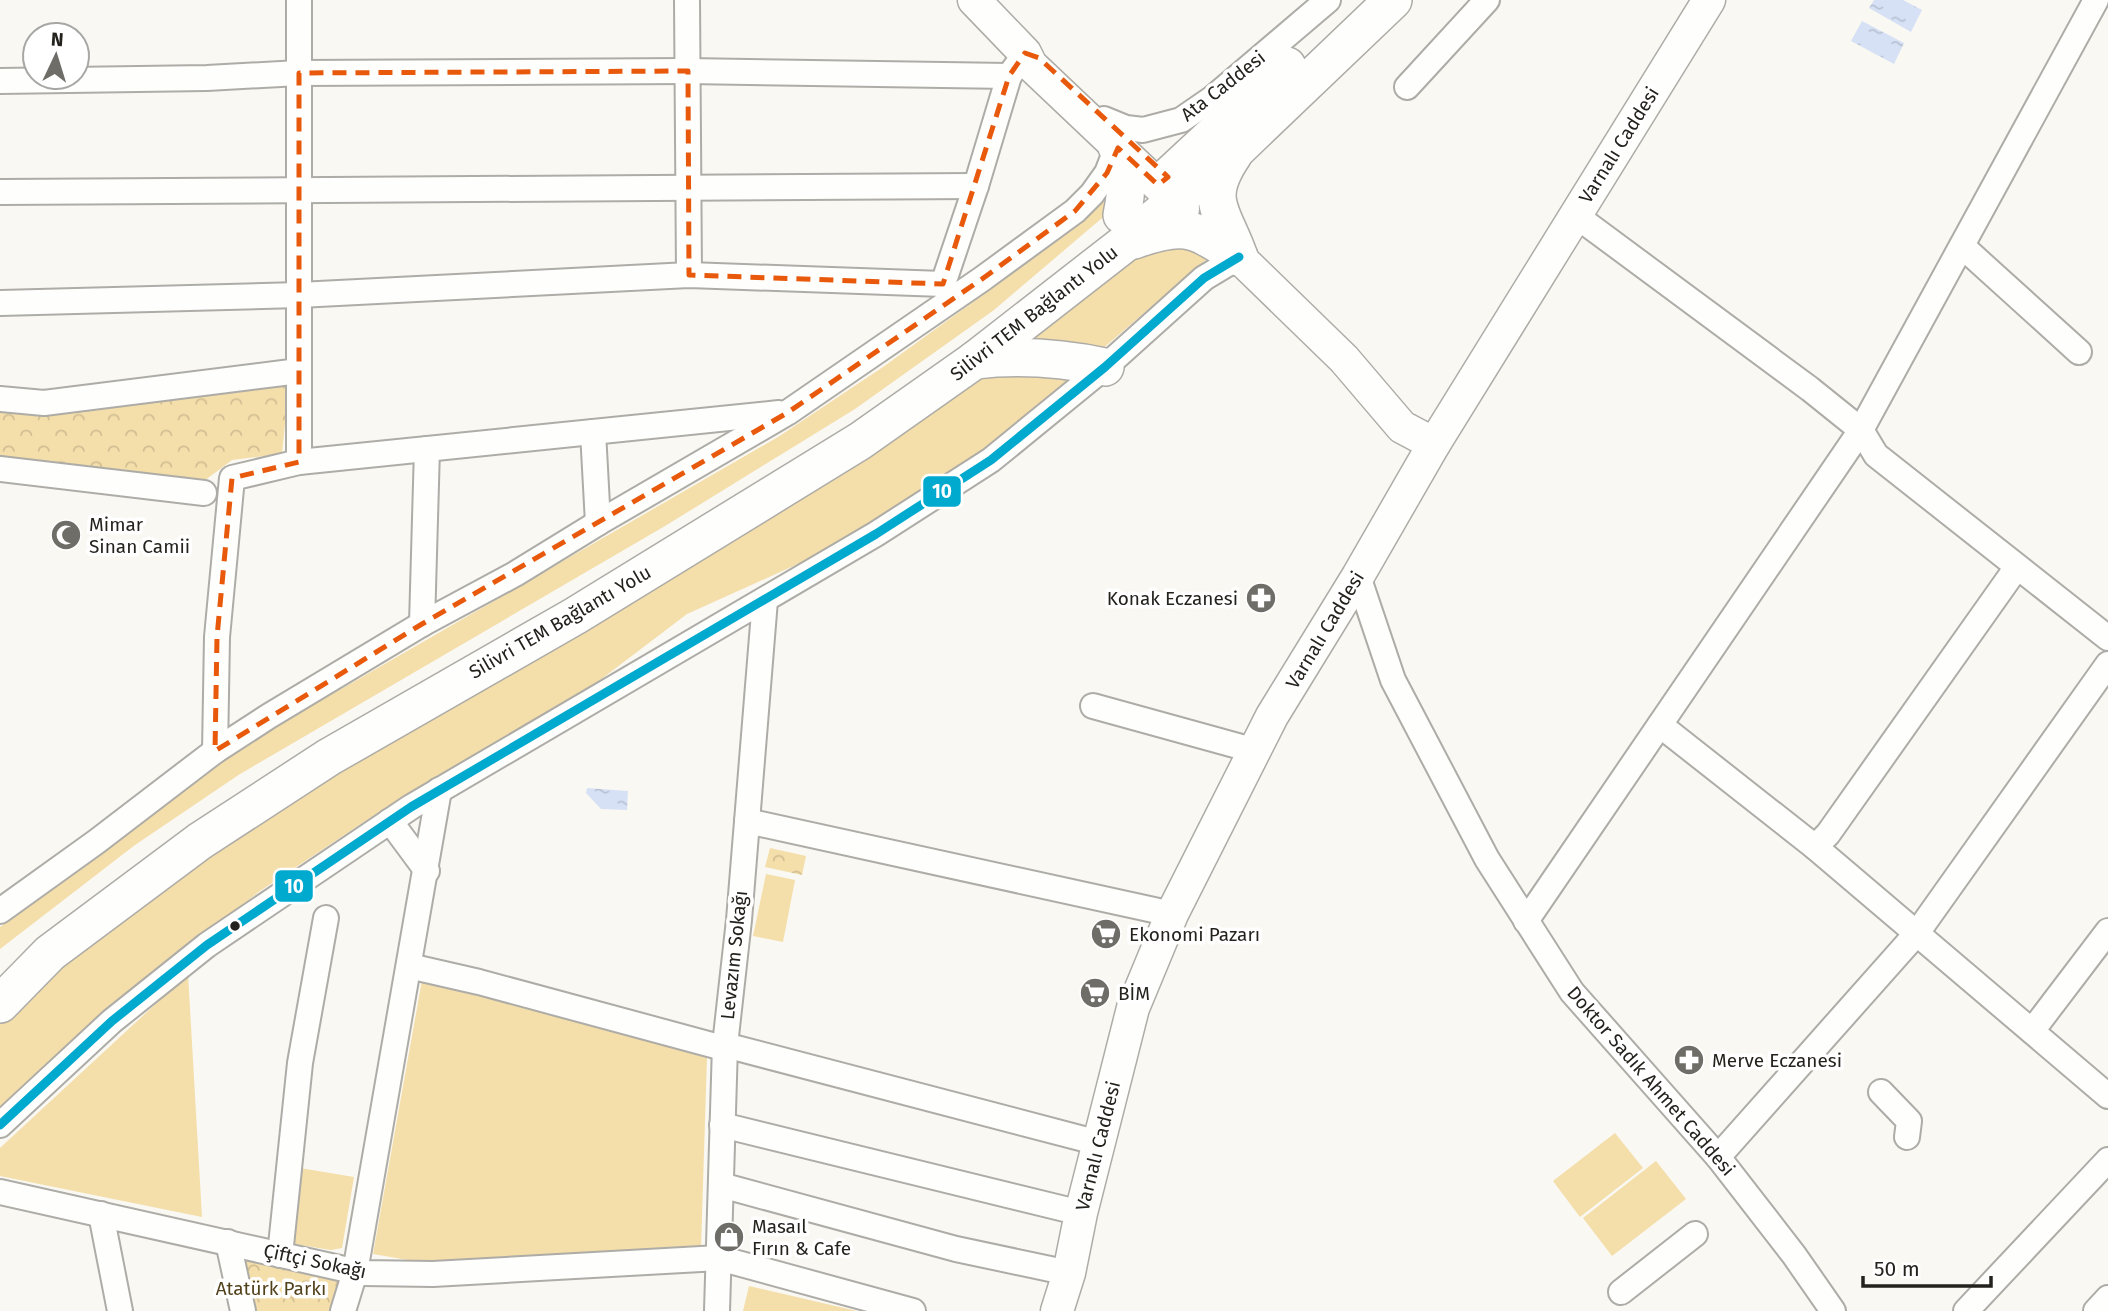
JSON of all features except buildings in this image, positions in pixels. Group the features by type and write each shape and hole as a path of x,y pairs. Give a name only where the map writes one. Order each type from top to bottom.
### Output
{"highway":[{"path":"1123,230 1171,189 1360,0"},
{"path":"1171,189 1236,150 1393,0"},
{"path":"1111,133 1126,167 1123,230"},
{"path":"1236,150 1219,178 1216,198 1239,257"},
{"path":"1123,230 1187,229 1202,234 1239,257"},
{"name":"Silivri TEM Bağlantı Yolu","path":"0,1003 50,953 200,841 329,757 575,616 848,449 975,360 1123,230"},
{"name":"Silivri TEM Bağlantı Yolu","path":"0,969 84,894 195,816 314,740 568,598 740,493 883,401 1056,269 1123,230"},
{"path":"975,360 1007,356 1078,361 1105,367"}],"main road":[{"path":"974,0 1017,65 1031,65 1111,133 1344,359 1402,427 1434,444"},
{"name":"Varnalı Caddesi","path":"1057,1311 1069,1273 1081,1213 1133,1008 1172,914 1272,716 1358,576 1434,444 1709,0"}],"street":[{"path":"299,0 299,462"},
{"path":"687,0 689,275"},
{"name":"Ata Caddesi","path":"1111,133 1126,128 1143,130 1181,120 1213,98 1328,0"},
{"path":"1407,87 1487,0"},
{"path":"1526,921 1861,430 2096,0"},
{"path":"0,81 194,78 299,73 688,71 1017,65 976,186 948,291"},
{"path":"0,911 215,751 422,624 515,574 787,413 948,291 1075,211 1107,173 1111,133"},
{"path":"0,192 976,186"},
{"path":"1575,215 1810,389 1861,430 1876,455 2108,638"},
{"path":"1962,246 2079,352"},
{"path":"0,1125 112,1021 207,945 439,790 876,534 991,460 1105,367 1204,278 1239,257"},
{"path":"0,303 299,295 689,275 948,291"},
{"path":"0,399 44,403 299,371"},
{"path":"215,751 217,637 232,478 299,462 787,413"},
{"path":"593,432 598,523"},
{"path":"422,624 427,449"},
{"path":"0,469 204,493"},
{"path":"1815,847 1828,834 2017,567"},
{"name":"Doktor Sadık Ahmet Caddesi","path":"1358,576 1393,680 1487,859 1526,921 1572,992 1802,1247 1833,1311"},
{"name":"Levazım Sokağı","path":"718,1311 724,1046 739,920 765,600"},
{"path":"1718,1157 1917,933 2108,664"},
{"path":"1093,706 1256,751"},
{"path":"1660,725 1815,847 2108,1096"},
{"path":"343,1311 355,1272 439,790"},
{"path":"390,821 426,871"},
{"path":"747,821 1172,914"},
{"path":"280,1255 300,1063 326,918"},
{"path":"2032,1031 2108,931"},
{"path":"410,966 1099,1143"},
{"path":"1881,1092 1909,1121 1907,1137"},
{"path":"722,1125 1081,1213"},
{"path":"1966,1311 2108,1160"},
{"path":"721,1185 956,1249 1069,1273"},
{"name":"Çiftçi Sokağı","path":"0,1192 355,1272 433,1274 719,1258 913,1311"},
{"path":"101,1214 120,1311"},
{"path":"1620,1292 1695,1234"},
{"path":"228,1242 243,1311"},
{"path":"2096,1311 2108,1298"}],"highlighted area":[{"path":"1025,53 1039,58 1168,177 1158,185 1118,148 1107,173 1075,211 982,279 787,413 422,624 215,751 217,637 232,478 299,462 299,73 688,71 689,275 943,284 1009,76"}],"green space":[{"path":"1121,175 1115,207 994,310 855,409 665,526 240,774 135,845 0,949 0,927 220,761 277,722 343,688 778,437 883,367 998,284 1042,248"},
{"path":"1186,235 1207,259 1101,350 1022,340 1147,246"},
{"path":"989,371 1069,372 1073,381 923,498 811,558 687,614 575,699 379,812 260,891 162,968 0,1114 0,1021 60,961 229,835"},
{"path":"289,384 282,454 232,460 204,481 0,459 0,407"},
{"path":"770,848 806,856 802,875 765,867"},
{"path":"766,874 795,880 783,942 753,936"},
{"path":"188,974 202,1217 0,1176 0,1148"},
{"path":"422,980 707,1057 701,1248 431,1264 373,1254"},
{"path":"1615,1133 1643,1168 1580,1217 1553,1181"},
{"path":"1656,1161 1686,1199 1612,1256 1583,1218"},
{"path":"300,1168 354,1177 342,1248 331,1250 288,1243"},
{"name":"Atatürk Parkı","path":"238,1257 340,1280 331,1311 249,1311"},
{"path":"749,1286 857,1311 743,1311"}],"water":[{"path":"1874,0 1903,0 1922,10 1911,32 1869,8"},
{"path":"1862,21 1904,43 1894,64 1851,41"},
{"path":"587,788 628,791 627,810 601,809 586,793"}],"transit line":[{"name":"10","path":"0,1125 112,1021 207,945 411,807 876,534 991,460 1105,367 1204,278 1239,257"}],"place":[{"name":"Mimar Sinan Camii","path":"66,535"},
{"name":"Konak Eczanesi","path":"1261,598"},
{"name":"Ekonomi Pazarı","path":"1106,934"},
{"name":"BİM","path":"1095,993"},
{"name":"Merve Eczanesi","path":"1689,1060"},
{"name":"Masaıl Fırın & Cafe","path":"729,1237"}]}
